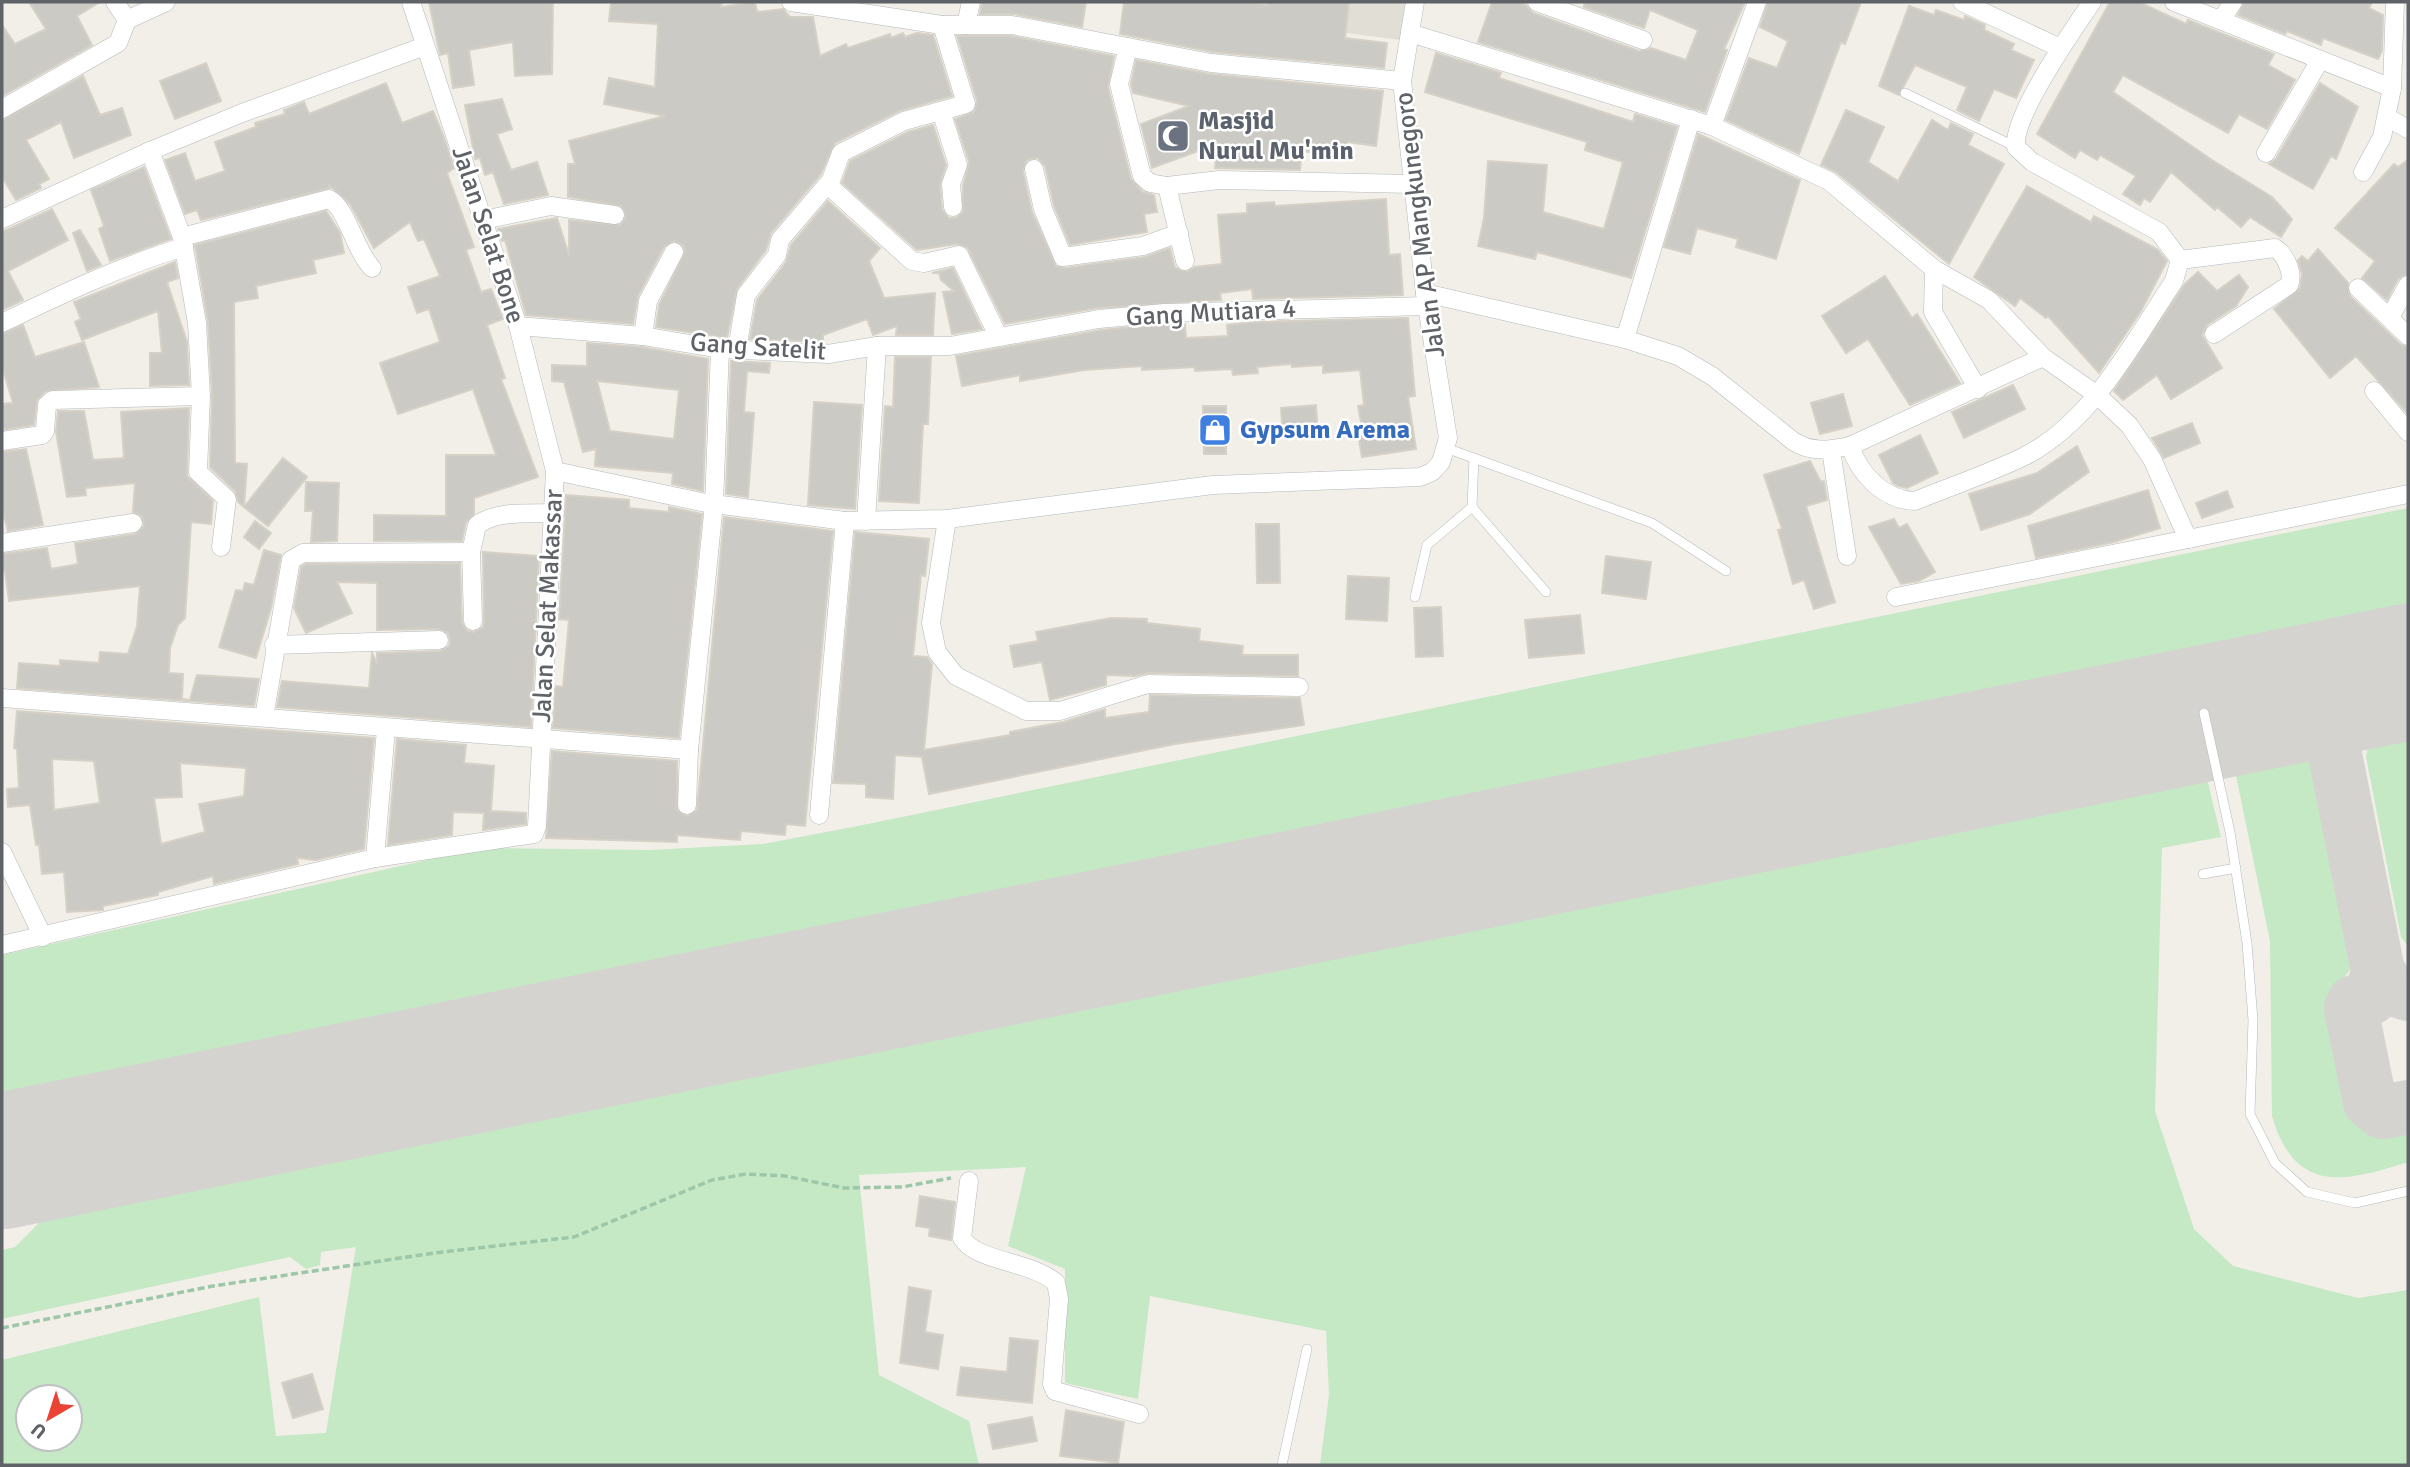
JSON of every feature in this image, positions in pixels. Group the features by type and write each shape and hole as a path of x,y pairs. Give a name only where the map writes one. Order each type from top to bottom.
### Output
{"street":[{"path":"115,2 127,20"},
{"path":"2,109 118,43 127,20 166,2"},
{"name":"Jalan Selat Bone","path":"411,2 518,326 555,471"},
{"path":"791,2 942,25 1012,25 1211,62 1402,81"},
{"path":"966,25 971,2"},
{"name":"Jalan AP Mangkunegoro","path":"1415,2 1402,81 1425,299 1448,438 1446,448"},
{"path":"1536,2 1643,40"},
{"path":"1712,125 1756,2"},
{"path":"1962,2 2060,48"},
{"path":"2092,2 2060,48 2017,129 2016,147 2032,162 2159,232 2180,260"},
{"path":"2174,2 2392,88"},
{"path":"2221,20 2233,2"},
{"path":"2363,172 2382,137 2388,118 2392,88 2395,2"},
{"path":"687,804 689,750 729,349 743,306 752,284 777,255 779,240 828,185 841,153 904,121 965,105 966,100 942,25"},
{"path":"1410,33 1712,125 1829,181 1934,269 1989,300 2043,358 2097,395 2141,440 2188,539"},
{"path":"2,219 150,151 242,113 425,46"},
{"path":"1128,47 1119,84 1142,176 1150,183 1167,186 1219,180 1412,184"},
{"path":"2266,153 2320,60"},
{"path":"941,111 958,165 951,184 953,207"},
{"path":"2388,118 2408,130"},
{"path":"1625,339 1691,119"},
{"path":"150,151 183,242 197,323 201,396 198,472 203,480 224,495 228,503 221,547"},
{"path":"1034,169 1042,209 1063,257 1143,246 1178,233"},
{"path":"828,185 912,261 924,263 959,255 998,336"},
{"path":"1167,186 1185,261"},
{"path":"2,323 93,278 183,242 330,198 337,204 359,253 372,268"},
{"path":"483,220 551,206 615,215"},
{"path":"2180,260 2275,248 2282,253 2292,282 2214,334"},
{"path":"643,336 648,301 674,252"},
{"path":"1850,446 1864,472 1883,492 1898,500 1916,501 2026,455 2071,422 2097,395 2175,281 2180,260"},
{"path":"1934,269 1933,312 1978,389"},
{"path":"2390,317 2408,285"},
{"path":"2358,288 2408,336"},
{"name":"Gang Mutiara 4","path":"998,336 1099,319 1164,313 1425,299 1625,339 1695,364 1804,449 1831,450"},
{"name":"Gang Satelit","path":"518,326 643,336 729,349 828,354 877,346 950,346 998,336"},
{"path":"866,521 877,346"},
{"path":"1847,556 1831,450 1850,446 2043,358"},
{"path":"2374,391 2408,432"},
{"path":"2,441 42,435 45,431 47,405 53,400 201,396"},
{"path":"555,471 713,504 845,521 947,519 1172,489 1420,477 1432,472 1441,462 1446,448"},
{"name":"Jalan Selat Makassar","path":"375,858 534,834 537,825 542,741 555,471"},
{"path":"1896,597 2408,494"},
{"path":"473,621 471,552 477,526 487,518 555,513"},
{"path":"947,519 931,622 937,652 956,676 1026,711 1060,712 1148,684 1299,687"},
{"path":"819,815 845,521"},
{"path":"2,543 133,523"},
{"path":"264,718 288,565 297,555 359,551 471,552"},
{"path":"274,645 439,640"},
{"path":"2,698 542,741 689,750"},
{"path":"2,944 43,937 375,858 386,729"},
{"path":"2,852 10,885 43,937"},
{"path":"969,1181 962,1238 965,1243 974,1250 1031,1267 1056,1283 1059,1299 1052,1384 1055,1391 1067,1397 1139,1414"}],"lane":[{"path":"1905,93 2016,147"},
{"path":"1446,448 1652,523 1726,571"},
{"path":"1474,458 1472,507 1546,592"},
{"path":"1415,597 1427,545 1472,507"},
{"path":"2204,713 2236,868 2248,943 2253,1020 2250,1114 2275,1163 2306,1192 2355,1203 2408,1191"},
{"path":"2203,874 2236,868"},
{"path":"1282,1465 1307,1349"}],"path":[{"path":"2,1328 213,1286 434,1253 574,1237 712,1181 746,1174 785,1176 844,1188 902,1187 962,1176 969,1181"}],"shaded area":[{"path":"1110,2 1406,2 1400,40"}],"green space":[{"path":"2408,508 2408,636 2,1124 2,955 481,848 649,850 763,844"},
{"path":"2408,707 2408,946 2401,937 2366,757 2374,730 2383,718"},
{"path":"2288,732 2310,744 2326,764 2359,938 2353,965 2336,986 2366,1131 2408,1123 2408,1162 2343,1177 2325,1176 2309,1171 2294,1159 2282,1141 2272,1116 2270,941 2233,761 2247,740"},
{"path":"2182,754 2197,761 2205,770 2221,837 2162,848 2155,1111 2194,1229 2233,1266 2358,1298 2408,1290 2408,1465 1320,1465 1329,1395 1326,1331 1150,1296 1138,1399 1065,1383 1065,1269 1008,1246 1026,1167 859,1175 879,1375 969,1421 979,1465 2,1465 2,1360 259,1297 276,1436 326,1433 356,1247 321,1252 320,1265 306,1269 290,1257 2,1319 2,1250 15,1247 81,1181"}],"building":[{"path":"29,2 100,2 77,16 92,45 2,96 2,25 15,44 46,29"},
{"path":"429,2 553,2 552,74 515,76 513,42 469,50 474,85 453,88 448,53 440,55"},
{"path":"611,2 722,2 721,7 755,2 757,12 783,9 790,17 813,17 820,56 846,44 848,48 890,34 891,38 903,33 905,37 917,33 933,35 952,96 899,111 835,143 821,174 771,233 766,250 737,289 727,338 656,327 659,305 685,252 683,245 674,241 664,247 638,296 633,324 526,315 505,240 502,241 498,229 557,218 569,255 569,220 620,225 626,216 621,206 568,197 568,164 575,164 569,141 665,116 604,104 609,78 655,87 658,24 609,21"},
{"path":"982,2 1086,2 1082,27 1014,14 980,14"},
{"path":"1124,2 1249,2 1267,5 1267,2 1349,2 1345,38 1387,43 1384,68 1213,52 1120,34"},
{"path":"1492,2 1517,2 1526,5 1533,13 1639,51 1651,48 1686,60 1698,30 1650,10 1644,28 1584,7 1585,2 1745,2 1724,49 1727,50 1705,112 1478,42"},
{"path":"1768,2 1861,2 1845,44 1841,42 1799,154 1726,120 1749,58 1777,68 1788,41 1760,27"},
{"path":"2110,2 2139,2 2186,24 2188,20 2274,54 2268,65 2295,80 2267,129 2239,114 2228,133 2123,75 2113,92 2212,160 2272,197 2292,219 2281,237 2250,217 2241,227 2217,207 2215,210 2171,172 2150,202 2144,198 2140,205 2123,194 2136,176 2100,155 2097,160 2080,150 2075,158 2037,134"},
{"path":"2244,2 2372,2 2369,8 2383,15 2382,51 2378,59 2323,38 2321,45 2287,31 2285,34 2238,15"},
{"path":"1909,6 1934,15 1936,10 1964,20 1965,16 1985,25 1984,30 2014,44 2011,50 2034,60 2016,98 1994,89 1979,121 1957,110 1967,87 1915,65 1899,95 1879,86"},
{"path":"957,36 1011,36 1114,56 1108,87 1131,179 1143,192 1154,195 1157,212 1144,214 1147,232 1070,245 1054,206 1045,166 1038,158 1027,160 1023,171 1032,212 1056,266 1065,268 1145,257 1170,248 1175,268 1187,272 1195,267 1222,264 1218,215 1247,213 1247,204 1274,202 1275,206 1386,199 1389,255 1400,254 1403,295 1253,299 1252,289 1220,293 1221,300 1098,308 1005,324 967,247 957,244 917,250 842,183 850,161 908,132 933,125 946,165 940,184 942,209 949,218 955,218 963,212 963,186 969,162 955,119 974,112 977,101"},
{"path":"1436,53 1501,73 1499,78 1633,122 1635,114 1677,127 1631,278 1537,252 1535,259 1478,246 1484,218 1488,161 1547,165 1543,212 1604,229 1623,162 1585,150 1587,142 1425,92"},
{"path":"1136,60 1210,74 1383,91 1376,146 1348,142 1346,157 1302,151 1300,170 1215,168 1217,144 1152,168 1141,124 1189,106 1133,93 1131,84"},
{"path":"206,63 221,101 175,119 160,81"},
{"path":"83,76 100,115 122,108 131,135 74,158 61,122 26,140 49,179 39,184 41,188 16,200 2,177 2,120"},
{"path":"386,83 402,123 433,111 443,135 454,168 447,173 474,247 466,250 481,292 491,289 503,319 487,325 505,378 501,379 538,477 474,498 474,514 466,522 462,541 374,541 374,515 446,516 446,455 496,455 473,389 398,414 380,363 440,342 429,309 417,313 408,287 440,276 424,239 418,241 410,222 374,248 350,204 329,185 330,188 201,220 197,210 185,214 165,160 185,153 195,181 225,171 215,142 256,127 255,123 285,114 284,110 304,102 309,114"},
{"path":"2320,83 2358,107 2336,159 2331,156 2313,189 2269,164 2276,159"},
{"path":"502,99 512,129 497,134 511,170 537,162 548,195 504,204 493,172 485,175 480,158 475,159 465,105"},
{"path":"1846,110 1884,127 1868,162 1898,181 1932,120 1948,130 1951,123 1973,134 1968,145 2004,164 1949,264 1836,172 1821,165"},
{"path":"1698,134 1800,180 1776,259 1736,247 1738,239 1697,228 1690,254 1664,247"},
{"path":"2408,160 2408,274 2398,279 2387,300 2362,278 2375,261 2335,228 2394,164 2398,167"},
{"path":"144,167 171,239 110,261 99,229 104,226 91,190"},
{"path":"2027,186 2091,222 2094,216 2157,249 2167,261 2141,311 2099,373 2048,316 2046,318 2020,298 2015,306 1974,277"},
{"path":"828,201 880,248 869,261 884,298 935,293 933,335 896,335 897,326 873,335 867,319 823,335 823,342 750,339 757,300 786,262 791,245"},
{"path":"52,209 68,240 8,271 23,300 2,310 2,232"},
{"path":"326,211 340,233 344,253 313,260 316,273 256,286 258,298 234,302 235,463 247,464 244,507 238,502 235,491 210,467 212,395 208,322 195,245"},
{"path":"80,230 101,265 87,271 73,233"},
{"path":"2318,249 2348,283 2350,296 2400,344 2408,347 2408,414 2356,356 2330,378 2274,309 2300,288 2302,274 2298,260 2302,256 2308,261"},
{"path":"175,262 178,278 167,282 187,342 189,385 150,386 150,353 162,353 158,311 82,340 75,322 81,319 74,302"},
{"path":"953,268 982,329 952,334 943,292 954,291 941,280 939,273 932,273"},
{"path":"2198,272 2217,291 2239,275 2248,287 2236,306 2207,325 2202,335 2222,368 2171,399 2157,375 2123,400 2114,391 2185,284"},
{"path":"1885,276 1912,318 1917,314 1960,383 1910,405 1868,339 1846,353 1822,316"},
{"path":"1408,318 1415,396 1408,397 1416,449 1362,457 1357,428 1362,427 1358,406 1364,405 1360,370 1323,373 1323,365 1292,367 1291,364 1257,367 1258,373 1233,375 1232,369 1195,371 1195,367 1142,370 1142,366 1084,370 1020,381 1020,375 962,386 956,356 1101,330 1165,324 1185,324 1186,338 1228,336 1227,325 1253,322"},
{"path":"23,325 35,357 84,342 99,387 46,391 37,400 34,425 2,430 2,404 13,403 2,366 2,334"},
{"path":"587,343 642,347 708,359 703,491 672,484 673,473 595,466 596,449 583,452 564,382 552,381 552,365 587,366","holes":["597,381 679,390 674,439 610,431"]},
{"path":"895,357 931,357 928,424 923,424 919,503 879,501 885,406 893,407"},
{"path":"731,361 770,363 769,373 747,371 744,412 754,413 748,497 726,494"},
{"path":"2013,385 2025,409 1964,438 1952,412"},
{"path":"1843,394 1852,426 1820,434 1811,403"},
{"path":"814,402 862,405 855,509 808,505"},
{"path":"1316,405 1318,436 1283,438 1281,408"},
{"name":"Gypsum Arema","path":"1203,406 1226,406 1226,454 1204,454"},
{"path":"189,408 187,476 213,501 211,524 191,522 185,618 178,625 170,648 169,673 183,674 182,699 190,700 197,675 259,679 254,706 17,688 19,663 60,666 60,660 99,663 100,652 128,654 137,626 140,586 9,601 5,571 2,571 2,554 47,548 51,569 78,564 75,543 135,534 144,526 142,516 133,512 135,483 85,488 86,495 67,497 56,432 58,411 84,411 93,460 124,458 121,412"},
{"path":"2192,423 2200,443 2164,458 2152,438"},
{"path":"1920,435 1938,473 1907,488 1898,486 1893,483 1879,455"},
{"path":"2077,446 2089,472 2030,514 1981,530 1969,494 2037,473"},
{"path":"26,449 43,525 8,531 2,508 2,452"},
{"path":"283,458 307,477 268,526 244,507"},
{"path":"1810,461 1821,482 1824,481 1827,500 1806,506 1835,602 1814,609 1804,580 1793,584 1778,530 1782,529 1764,475"},
{"path":"306,482 339,483 337,541 311,542 313,511 305,511"},
{"path":"2148,490 2160,528 2114,542 2036,558 2028,526"},
{"path":"2227,491 2233,507 2202,518 2196,503"},
{"path":"566,495 629,500 629,508 669,512 669,507 702,514 679,738 553,728 555,686 563,687 569,620 559,619"},
{"path":"724,517 833,531 805,826 786,824 785,835 741,831 740,840 677,835 677,842 546,838 552,751 677,761 677,810 687,816 697,810"},
{"path":"1894,519 1899,528 1907,524 1935,572 1919,581 1901,584 1869,527"},
{"path":"255,521 271,533 259,549 244,537"},
{"path":"1256,524 1279,524 1280,583 1257,583"},
{"path":"855,532 929,539 925,576 921,575 913,656 927,657 932,664 924,750 1010,735 1010,732 1063,722 1105,709 1105,718 1149,712 1150,695 1300,698 1304,725 1175,744 929,794 922,757 895,755 893,799 866,797 866,784 833,783"},
{"path":"264,550 281,555 271,608 256,658 219,647 236,590 243,591 245,583 254,585"},
{"path":"483,552 539,556 531,727 277,707 282,681 369,688 372,653 377,663 377,653 440,651 449,646 448,633 439,629 377,630 377,583 337,582 352,613 306,633 294,608 301,567 306,564 460,563 462,622 467,631 474,632 483,627 484,621"},
{"path":"1606,556 1651,562 1646,599 1602,593"},
{"path":"1348,576 1389,578 1387,621 1346,619"},
{"path":"1441,607 1443,656 1416,657 1414,608"},
{"path":"1580,615 1584,653 1529,658 1525,620"},
{"path":"1111,618 1147,619 1147,623 1200,629 1199,641 1243,646 1242,655 1298,655 1298,676 1148,673 1135,676 1106,675 1106,685 1050,700 1042,662 1014,667 1010,646 1038,641 1036,632"},
{"path":"17,711 374,738 364,849 316,860 297,858 298,864 214,884 213,876 158,892 158,895 103,906 103,910 67,912 64,872 42,874 30,805 8,807 7,789 19,788 17,749 14,748","holes":["52,759 94,761 100,803 54,810","180,763 246,768 244,796 199,804 205,832 161,844 154,798 182,797"]},
{"path":"397,739 466,745 464,763 494,766 491,811 526,813 526,824 483,830 484,813 453,812 452,835 388,845"},
{"path":"920,1196 955,1202 951,1240 929,1236 930,1228 916,1226"},
{"path":"909,1287 931,1291 925,1332 943,1335 938,1369 900,1363"},
{"path":"1010,1338 1038,1341 1032,1403 957,1395 961,1367 1007,1372"},
{"path":"312,1374 323,1409 293,1418 282,1383"},
{"path":"1066,1410 1124,1422 1118,1463 1060,1456"},
{"path":"1032,1417 1037,1441 993,1449 988,1425"}],"taxiway":[{"path":"2287,697 2317,711 2329,724 2344,698 2368,680"},
{"path":"2329,724 2378,971 2389,988 2408,994"},
{"path":"2378,971 2371,998 2354,1002 2351,1008 2370,1102 2383,1112 2408,1107"}],"runway":[{"path":"2,1161 2408,672"}],"place":[{"name":"Masjid Nurul Mu'min","path":"1173,136"},
{"name":"Gypsum Arema","path":"1215,430"}]}
